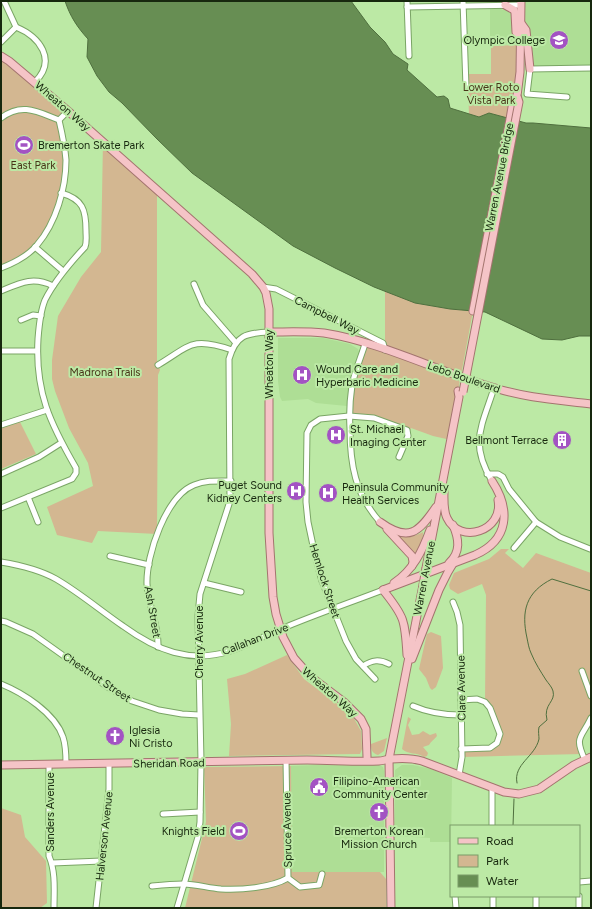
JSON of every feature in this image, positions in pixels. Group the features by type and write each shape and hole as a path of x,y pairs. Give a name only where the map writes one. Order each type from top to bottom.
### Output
{"main road":[{"path":"520,3 521,39"},
{"path":"505,5 514,10 516,32 521,39"},
{"path":"521,23 526,30 530,69"},
{"name":"Warren Avenue Bridge","path":"460,393 513,101 517,96 520,72 521,39"},
{"name":"Wheaton Way","path":"1,56 10,60 226,249 263,287 268,303 269,332 269,533 273,597 280,630 292,654 305,670 315,680 344,702 361,719 366,729 367,757"},
{"name":"Lebo Boulevard","path":"269,332 322,333 385,350 494,388 526,396 591,404"},
{"name":"Warren Avenue","path":"390,759 460,393"},
{"path":"443,481 445,508 448,519 453,525 466,532 476,532 486,528 494,521 499,507 498,497 492,481"},
{"path":"383,590 486,549 494,542 500,534 503,525 504,510 501,499 492,481"},
{"path":"380,522 399,532 412,532 423,526 439,503"},
{"path":"383,590 402,578 419,558 439,503"},
{"path":"380,522 410,553 413,559 412,566"},
{"path":"446,566 455,556 458,545 458,538 453,525"},
{"path":"404,682 423,629 448,572 455,562"},
{"path":"383,590 398,609 404,621 408,666"},
{"name":"Sheridan Road","path":"337,760 344,757 382,756 390,759"},
{"path":"390,759 391,908"},
{"name":"Sheridan Road","path":"1,765 286,760 337,760 350,762 415,759 459,774 492,788 513,793 532,792 588,759"}],"street":[{"path":"4,1 16,27 25,31 36,40 40,44 45,54 45,67 35,82"},
{"path":"407,1 409,56"},
{"path":"407,7 463,3 505,5 520,3"},
{"path":"463,3 466,87"},
{"path":"1,42 16,27"},
{"path":"567,97 527,94 530,69 591,68"},
{"path":"1,118 15,110 28,109 59,120"},
{"path":"59,120 68,111"},
{"path":"1,268 17,260 35,247 50,226 61,193 66,162 59,120"},
{"path":"1,508 72,479 76,473 76,468 54,428 42,395 37,351 39,326 45,301 63,271 85,247 87,242 86,213 75,197 61,193"},
{"path":"35,247 63,271"},
{"path":"1,291 32,280 44,282 53,286"},
{"path":"194,284 203,305 236,343"},
{"name":"Campbell Way","path":"263,287 276,289 383,343 385,350"},
{"path":"21,320 33,315 41,316"},
{"name":"Cherry Avenue","path":"177,908 198,837 200,822 201,762 198,616 200,595 229,507 231,481 229,359 236,343 243,337 253,332 269,332"},
{"path":"158,365 182,348 195,344 214,344 232,350"},
{"path":"365,344 354,379 350,401 350,452 353,469 363,496 372,512 380,522"},
{"path":"1,351 37,351"},
{"path":"492,481 481,459 478,444 481,429 494,388"},
{"path":"1,425 47,410"},
{"path":"350,416 384,421 408,430 409,433 398,457"},
{"name":"Hemlock Street","path":"350,416 320,419 311,425 307,433 306,498 308,520 322,581 332,609 346,641 356,659 375,678"},
{"path":"1,474 39,457 61,443"},
{"path":"488,474 498,474 503,477 509,489 536,522 560,537 590,549"},
{"name":"Ash Street","path":"158,647 158,639 150,605 147,583 152,548 160,527 178,496 188,488 211,481 231,481"},
{"path":"28,497 38,522"},
{"path":"514,548 536,522"},
{"path":"110,556 149,565"},
{"name":"Callahan Drive","path":"1,562 55,578 144,641 177,654 199,656 230,651 332,609 383,590"},
{"path":"204,583 241,592"},
{"name":"Clare Avenue","path":"453,602 459,621 462,757 459,774"},
{"name":"Chestnut Street","path":"1,621 33,634 106,686 132,701 159,710 199,715"},
{"path":"363,666 376,660 382,660 389,664"},
{"path":"582,671 591,696"},
{"path":"1,684 14,689 43,709 56,723 63,736 66,764"},
{"path":"461,700 477,699 485,702 490,708 500,734 497,744 490,748 461,749"},
{"path":"413,706 440,714 461,715"},
{"path":"588,759 579,747 579,738 591,718"},
{"name":"Spruce Avenue","path":"286,760 288,878 300,887 319,885 322,874"},
{"name":"Sanders Avenue","path":"49,764 49,856 52,863 54,878 54,908"},
{"name":"Halverson Avenue","path":"96,908 109,789 109,764"},
{"path":"492,788 492,825"},
{"path":"163,814 200,812"},
{"path":"52,863 102,861"},
{"path":"152,886 183,884 221,889 240,889 263,886 284,881 288,878"},
{"path":"580,882 591,881"},
{"path":"456,897 456,908"},
{"path":"493,897 493,908"},
{"path":"536,897 536,908"},
{"path":"578,897 579,908"}],"shaded area":[{"name":"Olympic College","path":"520,1 591,1 591,68 530,69"},
{"name":"Olympic College","path":"490,8 510,10 513,14 513,44 490,45"},
{"path":"278,338 323,338 350,344 358,349 359,352 351,379 347,406 316,403 308,399 282,401 278,381"},
{"path":"339,764 379,765 383,767 384,872 291,873 291,766"},
{"path":"402,765 413,765 431,769 452,778 450,842 430,842 430,838 395,836 395,770"}],"green space":[{"name":"Lower Roto Vista Park","path":"521,45 520,72 510,119 489,113 479,117 469,114 466,74 491,74 491,46"},
{"name":"East Park","path":"1,56 68,111 59,121 65,168 54,215 35,247 1,268"},
{"name":"Madrona Trails","path":"103,141 157,189 157,362 160,370 158,375 157,534 98,531 92,543 57,535 47,507 93,486 88,463 69,428 55,391 52,379 52,360 58,316 81,277 101,252"},
{"path":"385,291 415,303 473,311 458,391 451,440 433,436 411,428 409,433 384,421 349,416 350,401 365,344 385,350"},
{"path":"20,422 36,454 1,469 1,428"},
{"path":"423,532 421,545 415,557 393,533 408,536"},
{"path":"501,549 509,549 505,553 523,568 536,553 591,573 591,718 580,735 582,754 462,757 461,749 487,749 500,737 485,702 486,595 482,584 458,594 450,589 449,585 454,573 489,559"},
{"path":"431,632 441,636 443,668 436,687 432,690 426,678 419,669 427,634"},
{"path":"287,655 304,679 352,715 361,731 362,749 360,754 229,756 231,724 227,679 245,674"},
{"path":"408,717 411,719 408,725 412,735 419,734 423,731 430,735 436,733 437,736 429,745 423,747 428,753 427,756 424,757 402,749"},
{"path":"387,738 384,751 378,755 373,752 371,744"},
{"path":"291,766 292,872 380,872 386,879 386,908 185,908 206,822 204,767"},
{"path":"1,808 21,815 25,837 46,861 47,903 40,908 1,908"}],"water":[{"path":"65,1 351,1 370,27 385,42 393,54 408,64 407,70 437,97 444,96 448,99 450,108 479,117 489,113 526,123 591,128 591,336 579,336 562,340 542,339 485,312 450,309 415,303 374,287 293,246 192,173 122,103 109,92 97,76 87,57 88,39 74,21"}],"waterway":[{"path":"517,783 518,771 537,745 539,739 539,727 547,720 547,710 553,698 552,688 536,664 529,648 525,628 525,611 528,603 536,590 552,579 591,591"},
{"path":"513,825 514,799"}],"place":[{"name":"Olympic College","path":"559,40"},
{"name":"Bremerton Skate Park","path":"24,145"},
{"name":"Wound Care and Hyperbaric Medicine","path":"302,375"},
{"name":"St. Michael Imaging Center","path":"336,435"},
{"name":"Bellmont Terrace","path":"562,440"},
{"name":"Puget Sound Kidney Centers","path":"296,491"},
{"name":"Peninsula Community Health Services","path":"328,493"},
{"name":"Iglesia Ni Cristo","path":"115,736"},
{"name":"Filipino-American Community Center","path":"319,787"},
{"name":"Bremerton Korean Mission Church","path":"379,812"},
{"name":"Knights Field","path":"239,831"}]}
